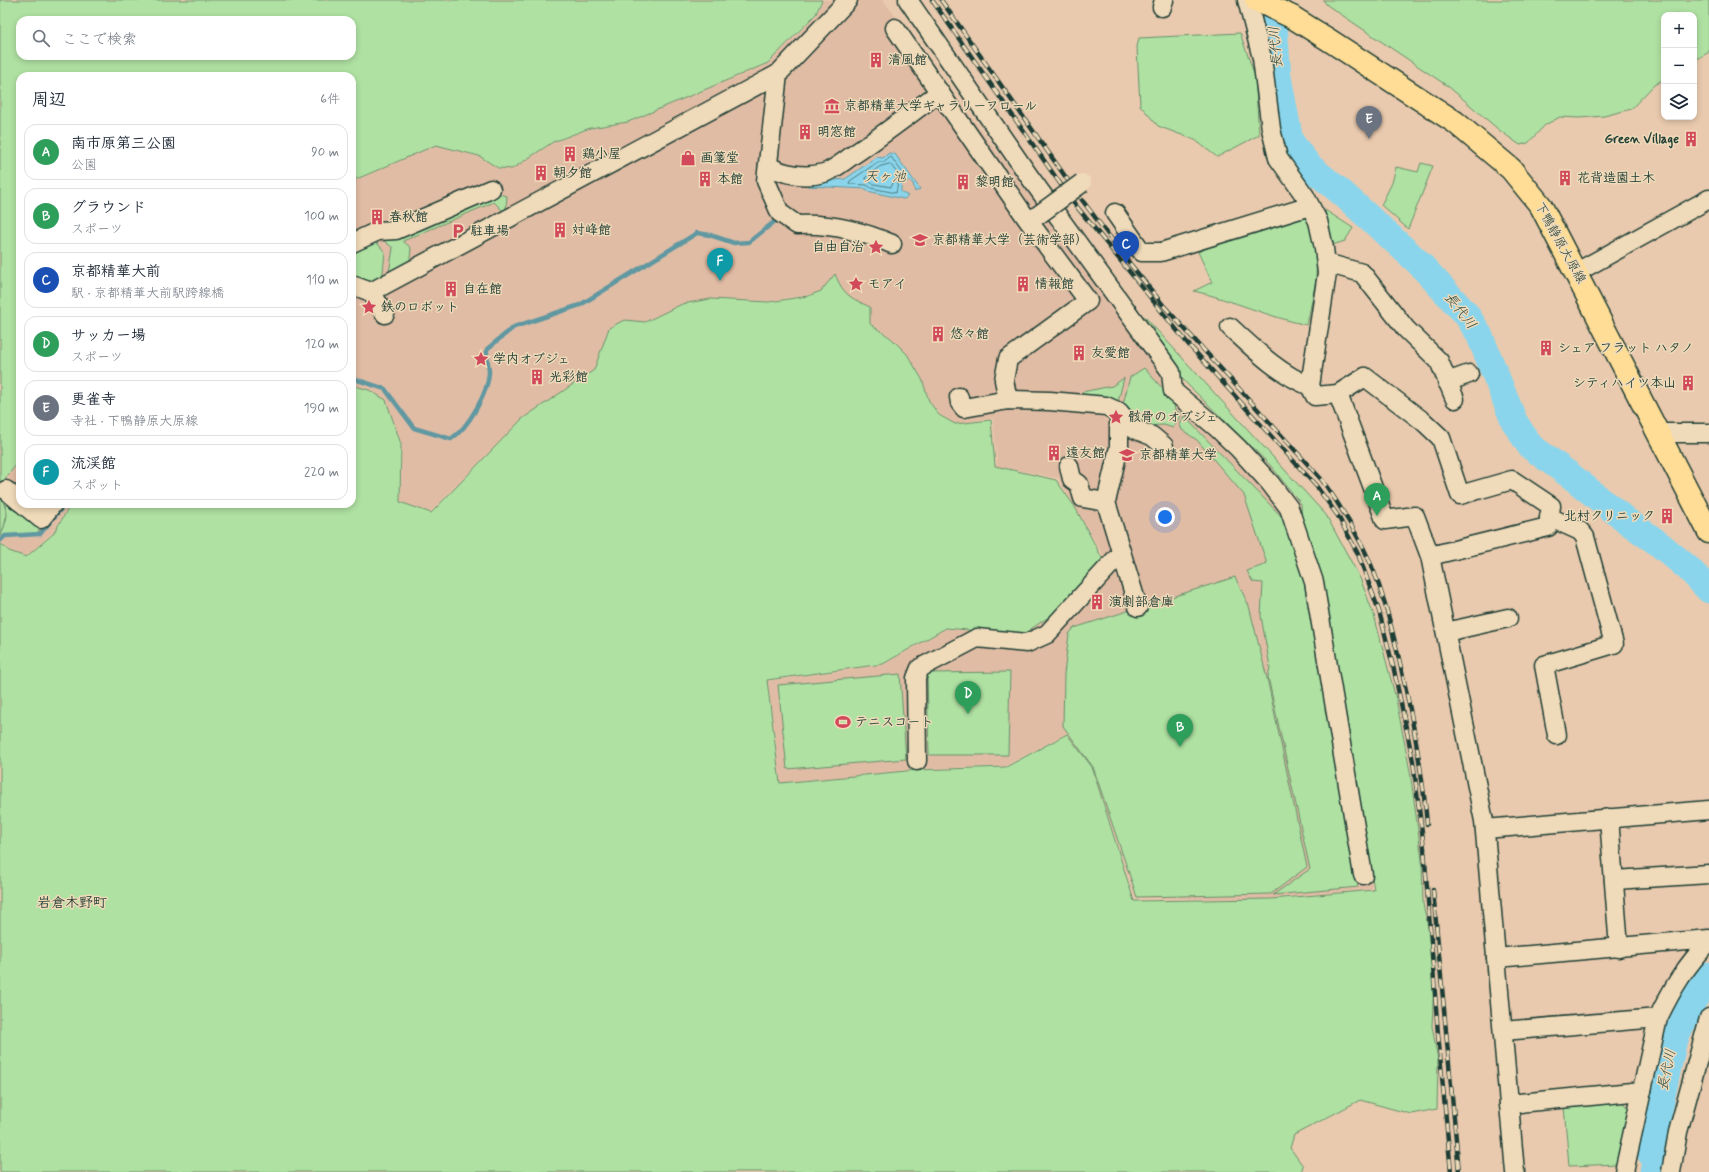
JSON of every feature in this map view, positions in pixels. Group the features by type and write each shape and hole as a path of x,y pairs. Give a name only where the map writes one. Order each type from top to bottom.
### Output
{"main road":[{"name":"下鴨静原大原線","path":"1256,0 1290,10 1455,122 1511,169 1541,206 1577,272 1709,532"}],"street":[{"path":"371,292 778,74 848,0"},
{"path":"908,0 1029,176 1171,372 1173,392 1216,427 1238,448 1289,508 1314,582 1363,875"},
{"path":"1247,0 1262,58 1271,129 1278,158 1306,196 1318,221 1324,248 1327,273 1310,386 1315,396 1338,394 1365,377 1424,422 1441,438 1460,495 1512,480 1551,506 1548,526 1430,556"},
{"path":"896,28 940,92 1033,218 1088,301 1008,359 1004,380 1008,400"},
{"path":"778,74 766,181 780,212 797,225 818,223 870,235 892,244"},
{"path":"768,165 781,172 800,175 812,176 824,173 872,142 940,92"},
{"path":"1033,218 1082,183"},
{"path":"356,241 378,231 396,230 491,188"},
{"path":"1577,272 1709,199"},
{"path":"1115,213 1142,252 1161,252 1310,206"},
{"path":"1326,263 1362,273 1406,329 1438,361 1455,399"},
{"path":"356,286 371,292 385,314"},
{"path":"1230,327 1264,358 1299,382 1310,386"},
{"path":"1447,382 1469,374"},
{"path":"1338,394 1385,520 1415,516 1430,556 1485,829 1515,1172"},
{"path":"959,396 960,403 964,408 1008,400 1065,401 1106,406 1119,412 1134,429 1152,436 1164,446"},
{"path":"1119,412 1119,447 1106,502 1138,607"},
{"path":"1658,433 1709,433"},
{"path":"1069,466 1072,479 1080,484 1083,498 1106,502"},
{"path":"6,490 16,499"},
{"path":"28,508 42,519 50,508"},
{"path":"1549,517 1580,531 1585,537 1614,644 1544,665 1557,735"},
{"path":"917,761 916,678 920,668 977,638 1027,643 1047,634 1121,553"},
{"path":"1446,632 1508,618"},
{"path":"1485,829 1709,810"},
{"path":"1609,818 1619,948"},
{"path":"1614,880 1709,874"},
{"path":"1496,958 1709,941"},
{"path":"1620,1172 1624,1172 1658,1018 1667,998 1690,961 1709,941"},
{"path":"1502,1031 1658,1018"},
{"path":"1672,1172 1678,1132 1709,1018"},
{"path":"1509,1104 1642,1091"}],"shaded area":[{"name":"京都精華大学","path":"823,0 883,0 1166,376 1184,387 1227,425 1271,468 1299,504 1300,529 1318,580 1372,889 1260,900 1136,898 1092,767 1067,733 1005,766 917,769 781,783 768,681 883,665 946,629 1022,636 1066,607 1106,560 1058,478 997,466 993,418 955,424 940,414 930,401 922,379 907,354 891,337 832,296 821,291 808,295 769,301 710,299 682,304 645,322 624,320 609,328 594,370 522,419 430,512 401,502 402,444 386,400 370,390 356,386 356,180 437,145 479,157 498,169 512,169 553,143 590,129 629,122 768,64 817,15"},
{"path":"16,467 16,508 68,508 52,533 25,557 10,551 0,542 6,526 8,509 0,493 0,486"}],"green space":[{"path":"0,0 822,0 816,14 768,63 628,122 590,128 553,142 512,169 498,168 479,156 436,145 356,179 356,72 16,72 16,465 0,485"},
{"path":"1323,0 1709,0 1709,52 1697,59 1697,12 1661,12 1661,81 1654,85 1631,109 1604,116 1579,118 1560,117 1545,125 1528,143 1520,145 1499,130 1449,87 1327,5"},
{"path":"1240,33 1255,76 1259,135 1217,157 1195,140 1158,126 1140,105 1137,47 1139,38"},
{"path":"1421,163 1433,166 1408,229 1381,205 1392,183 1396,167 1418,172"},
{"path":"495,193 507,196 506,209 503,211 494,202 403,241 411,248 409,268 388,279 393,248 378,236"},
{"path":"1325,210 1353,228 1345,241 1332,245"},
{"path":"1306,213 1317,248 1316,280 1307,325 1278,318 1223,299 1194,291 1212,282 1198,252 1239,234"},
{"path":"363,243 377,243 385,252 382,282 371,288 356,282 356,246"},
{"path":"835,274 844,291 848,295 870,307 870,324 891,338 907,354 922,379 929,401 939,415 955,424 991,420 995,466 1056,480 1075,507 1103,560 1065,606 1022,635 946,628 883,664 767,680 780,783 917,770 1006,767 1067,734 1092,767 1134,901 1271,899 1374,890 1359,793 1342,703 1302,530 1301,504 1271,466 1185,382 1140,319 1144,316 1326,515 1360,578 1374,615 1396,699 1410,771 1422,860 1423,904 1435,959 1432,1026 1438,1060 1437,1109 1411,1114 1360,1100 1294,1135 1290,1148 1303,1166 1301,1172 0,1172 0,543 9,551 26,557 53,534 69,508 356,508 356,386 369,390 386,400 401,444 400,502 431,513 522,419 594,370 609,328 624,320 645,322 682,304 710,299 769,302 808,296 821,291"},
{"path":"1144,368 1173,400 1175,410 1181,414 1173,428 1164,425 1143,426 1122,408 1130,377"},
{"path":"1124,378 1117,406 1081,399 1082,392 1112,386"},
{"path":"1184,416 1283,518 1308,585 1317,628 1358,887 1273,895 1310,869 1268,677 1270,667 1261,616 1263,583 1253,582 1247,571 1267,564 1244,495 1197,440 1182,430 1180,425"},
{"path":"0,493 16,503 16,508 24,508 41,519 38,533 5,536 0,540 7,517 4,501"},
{"path":"0,495 6,511 6,520 0,536"},
{"path":"1235,577 1249,606 1267,678 1307,867 1271,894 1137,897 1093,767 1063,726 1064,674 1069,634 1074,628"},
{"path":"1010,672 1008,755 929,755 927,673"},
{"name":"テニスコート","path":"900,674 906,759 787,769 778,685"},
{"path":"1622,1102 1631,1110 1619,1164 1569,1166 1564,1106"}],"water":[{"name":"天ヶ池","path":"889,153 895,154 920,189 915,192 913,183 909,181 904,182 901,186 901,192 908,196 904,199 867,191 867,189 807,186 807,183 845,179 877,157 883,158"}],"waterway":[{"name":"長代川","path":"1272,0 1278,77 1290,141 1309,166 1342,193 1418,262 1466,314 1479,334 1514,421 1530,446 1571,476 1628,522 1658,543 1689,569 1709,590"},
{"path":"356,379 385,389 414,428 451,439 464,427 481,400 488,381 489,373 487,349 514,327 580,305 697,233 710,235 734,243 749,242 779,218"},
{"path":"0,541 5,536 40,534 62,508"},
{"name":"長代川","path":"1653,1172 1655,1162 1650,1152 1673,1044 1689,1008 1709,975"}],"railway":[{"path":"932,0 1073,202 1189,345 1317,487 1338,516 1358,554 1379,611 1394,670 1413,761 1424,848 1438,1034 1451,1172"},
{"path":"941,0 1079,196 1131,265 1163,305 1322,480 1349,521 1375,574 1392,631 1404,680 1416,741 1427,824"},
{"path":"1433,890 1459,1172"}],"place":[{"name":"清風館","path":"876,60"},
{"name":"京都精華大学ギャラリーフロール","path":"832,106"},
{"name":"明窓館","path":"805,132"},
{"name":"更雀寺","path":"1369,139"},
{"name":"Green Village","path":"1691,139"},
{"name":"鶏小屋","path":"570,154"},
{"name":"画箋堂","path":"688,158"},
{"name":"朝夕館","path":"541,173"},
{"name":"花背造園土木","path":"1565,178"},
{"name":"本館","path":"705,179"},
{"name":"黎明館","path":"963,182"},
{"name":"春秋館","path":"377,217"},
{"name":"対峰館","path":"560,230"},
{"name":"駐車場","path":"458,231"},
{"name":"京都精華大学（芸術学部）","path":"920,240"},
{"name":"自由自治","path":"876,247"},
{"name":"京都精華大前","path":"1126,264"},
{"name":"流渓館","path":"720,281"},
{"name":"モアイ","path":"856,284"},
{"name":"情報館","path":"1023,284"},
{"name":"自在館","path":"451,289"},
{"name":"鉄のロボット","path":"369,307"},
{"name":"悠々館","path":"938,334"},
{"name":"シェア フラット ハタノ","path":"1546,348"},
{"name":"友愛館","path":"1079,353"},
{"name":"学内オブジェ","path":"481,359"},
{"name":"光彩館","path":"537,377"},
{"name":"シティハイツ本山","path":"1688,383"},
{"name":"骸骨のオブジェ","path":"1116,417"},
{"name":"遠友館","path":"1054,453"},
{"name":"京都精華大学","path":"1127,455"},
{"name":"南市原第三公園","path":"1377,516"},
{"name":"北村クリニック","path":"1667,516"},
{"name":"演劇部倉庫","path":"1097,602"},
{"name":"サッカー場","path":"968,714"},
{"name":"テニスコート","path":"843,722"},
{"name":"グラウンド","path":"1180,747"}],"district":[{"name":"岩倉木野町","path":"72,903"}]}
